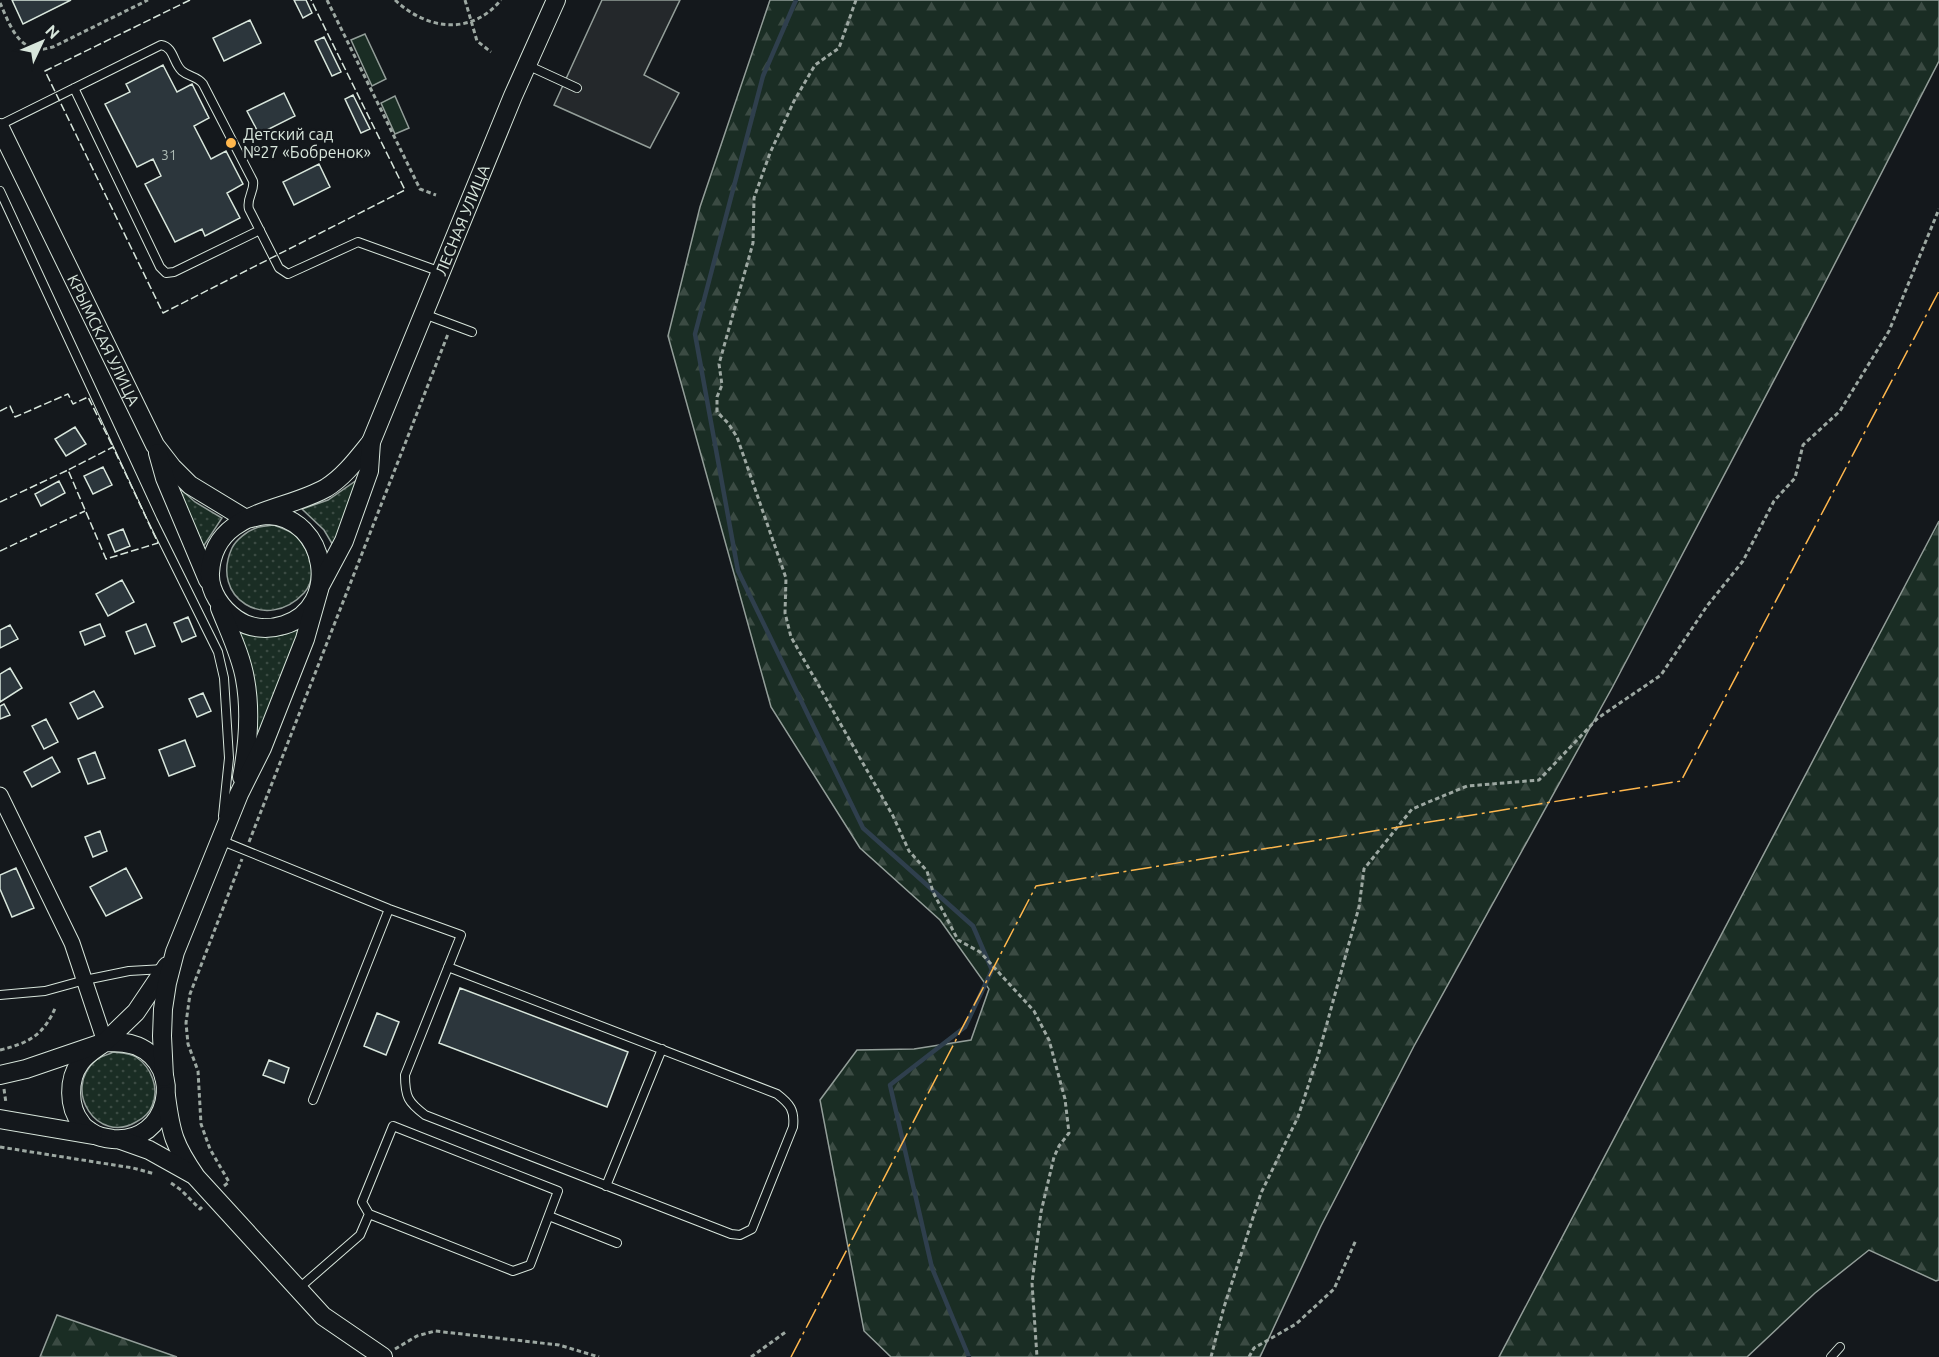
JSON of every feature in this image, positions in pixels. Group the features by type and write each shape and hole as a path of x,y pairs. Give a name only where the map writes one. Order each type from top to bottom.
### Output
{"street":[{"name":"ЛЕСНАЯ УЛИЦА","path":"371,442 556,0"},
{"name":"КРЫМСКАЯ УЛИЦА","path":"0,127 156,445 172,467 190,485 246,519"},
{"path":"371,442 369,471 344,542 312,604 301,616 287,624 271,628 255,627 240,622 227,613 215,595 210,578 211,559 218,542 230,529 246,519 302,500 328,486 352,465 371,442"},
{"path":"156,445 165,478 215,595 245,678 249,719 246,757 239,794"},
{"path":"246,519 268,515 288,520 304,531 316,547 322,566 321,586 305,639 262,748 239,794 220,841 176,952 167,983 163,1009 164,1077 170,1130 180,1154 196,1177 323,1316 388,1354"},
{"path":"0,795 58,914 85,980 105,1042"},
{"path":"95,1135 81,1123 73,1105 71,1092 73,1077 80,1063 136,1012 176,952"},
{"path":"0,1075 26,1069 105,1042 123,1042 138,1046 150,1054 164,1077"},
{"path":"121,1140 133,1138 147,1131 156,1122 166,1096"},
{"path":"0,1119 121,1140 149,1150 196,1177"}],"lane":[{"path":"0,127 161,45 169,48 182,71 200,80 203,84 253,181 254,185 247,202 279,268 288,274 358,242 441,272"},
{"path":"527,65 577,88"},
{"path":"74,88 160,267 166,273 174,272 260,230"},
{"path":"0,191 153,521 218,652 224,678 229,758 220,841 389,909 461,935 448,967 405,1075 405,1091 410,1104 425,1115 731,1234 740,1235 752,1229 793,1127 795,1116 788,1102 777,1094 448,967"},
{"path":"424,314 472,332"},
{"path":"314,1100 389,909"},
{"path":"0,995 45,991 129,971 165,969"},
{"path":"606,1186 662,1049"},
{"path":"393,1126 558,1191 549,1216 530,1265 513,1271 369,1214 362,1202 393,1126"},
{"path":"298,1289 360,1235 369,1214"},
{"path":"549,1216 617,1243"},
{"path":"1831,1357 1840,1347"}],"path":[{"path":"0,3 16,34 26,45 39,50 53,47 148,0"},
{"path":"327,0 420,189 436,195"},
{"path":"395,0 410,13 425,21 442,25 471,21 487,14 501,0"},
{"path":"465,0 477,41 491,52"},
{"path":"856,0 839,48 815,65 794,101 770,153 754,198 753,243 719,364 722,385 717,397 717,412 737,437 786,578 785,613 791,637 893,816 909,851 927,872 933,892 958,940 980,952 1009,982 1034,1011 1049,1040 1065,1099 1069,1133 1054,1157 1041,1212 1032,1283 1037,1357"},
{"path":"1211,1357 1224,1307 1261,1193 1298,1117 1318,1056 1359,907 1364,870 1413,809 1467,786 1539,780 1598,718 1661,675 1707,606 1743,561 1773,501 1795,478 1803,445 1840,411 1889,331 1939,209"},
{"path":"0,1147 133,1168 155,1174 181,1190 200,1209 229,1182 210,1149 201,1124 198,1071 188,1044 186,1023 190,994 452,324"},
{"path":"0,1050 18,1046 39,1034 50,1022 56,1006"},
{"path":"1249,1357 1254,1348 1296,1324 1334,1289 1356,1240"},
{"path":"388,1354 417,1335 435,1331 477,1337 500,1337 559,1346 599,1357"},
{"path":"752,1357 787,1331"}],"green space":[{"path":"770,0 1939,0 1939,61 1612,688 1414,1046 1321,1226 1260,1357 891,1357 864,1331 820,1100 857,1050 914,1049 971,1040 989,989 940,920 860,848 771,707 668,336 700,207"},
{"path":"365,34 386,79 372,86 351,40"},
{"path":"395,96 409,128 395,134 381,103"},
{"path":"357,480 334,547 324,530 302,509 328,500"},
{"path":"175,484 195,502 222,518 203,547"},
{"path":"1939,521 1939,1280 1936,1281 1869,1250 1815,1293 1747,1357 1499,1357"},
{"path":"274,525 295,535 305,548 311,563 311,579 304,593 289,605 274,610 259,610 246,604 235,595 228,582 227,566 232,548 242,536 256,528"},
{"path":"300,628 254,753 238,630 282,635"},
{"path":"113,1052 131,1055 141,1061 153,1078 155,1092 148,1114 122,1127 109,1126 97,1120 83,1099 82,1086 86,1072 100,1057"},
{"path":"57,1315 177,1357 40,1357"}],"shaded area":[{"path":"602,0 680,0 644,75 679,93 650,148 554,105"}],"building":[{"path":"12,0 71,0 23,24"},
{"path":"294,0 306,0 312,13 303,18"},
{"path":"250,20 261,43 224,61 213,38"},
{"path":"324,37 341,72 332,76 315,41"},
{"path":"163,65 177,92 192,84 209,118 194,126 211,159 226,151 243,184 227,193 240,218 205,236 202,229 175,242 145,184 161,176 153,159 137,167 105,104 130,92 126,84"},
{"path":"284,93 295,116 259,134 247,111"},
{"path":"353,95 370,129 361,133 345,99"},
{"path":"319,164 330,187 294,205 283,182"},
{"path":"75,427 86,444 66,456 55,439"},
{"path":"103,467 112,485 93,494 84,476"},
{"path":"59,481 65,493 41,506 35,494"},
{"path":"123,529 130,546 115,552 108,535"},
{"path":"122,580 134,602 108,616 96,594"},
{"path":"188,617 196,636 182,642 174,623"},
{"path":"100,624 105,636 85,645 80,632"},
{"path":"146,624 155,646 135,654 126,632"},
{"path":"10,625 18,639 0,648 0,630"},
{"path":"10,668 22,688 0,702 0,674"},
{"path":"94,691 103,707 78,719 70,703"},
{"path":"203,693 211,711 197,717 189,699"},
{"path":"4,704 10,715 0,719 0,706"},
{"path":"46,719 58,742 44,749 32,726"},
{"path":"185,740 195,766 169,776 159,750"},
{"path":"95,752 105,778 88,784 78,759"},
{"path":"52,757 60,772 32,787 24,772"},
{"path":"100,831 107,851 93,857 85,837"},
{"path":"16,868 34,908 12,917 0,889 0,875"},
{"path":"126,868 142,898 106,916 90,887"},
{"path":"460,988 628,1052 607,1107 439,1043"},
{"path":"377,1013 399,1022 386,1055 364,1046"},
{"path":"269,1060 289,1068 284,1083 263,1075"}],"waterway":[{"path":"796,0 763,76 695,334 738,571 863,828 973,926 992,970 965,1027 890,1085 932,1268 969,1357"}],"fence":[{"path":"190,0 45,71 163,313 405,190 311,0"},
{"path":"0,411 10,406 15,417 68,394 73,404 88,397 113,447"},
{"path":"0,502 68,470 106,559 158,543 113,447 68,470"},
{"path":"0,551 85,511"}],"power":[{"path":"791,1357 1036,886 1681,781 1939,291"}],"place":[{"name":"Детский сад №27 «Бобренок»","path":"231,143"}]}
